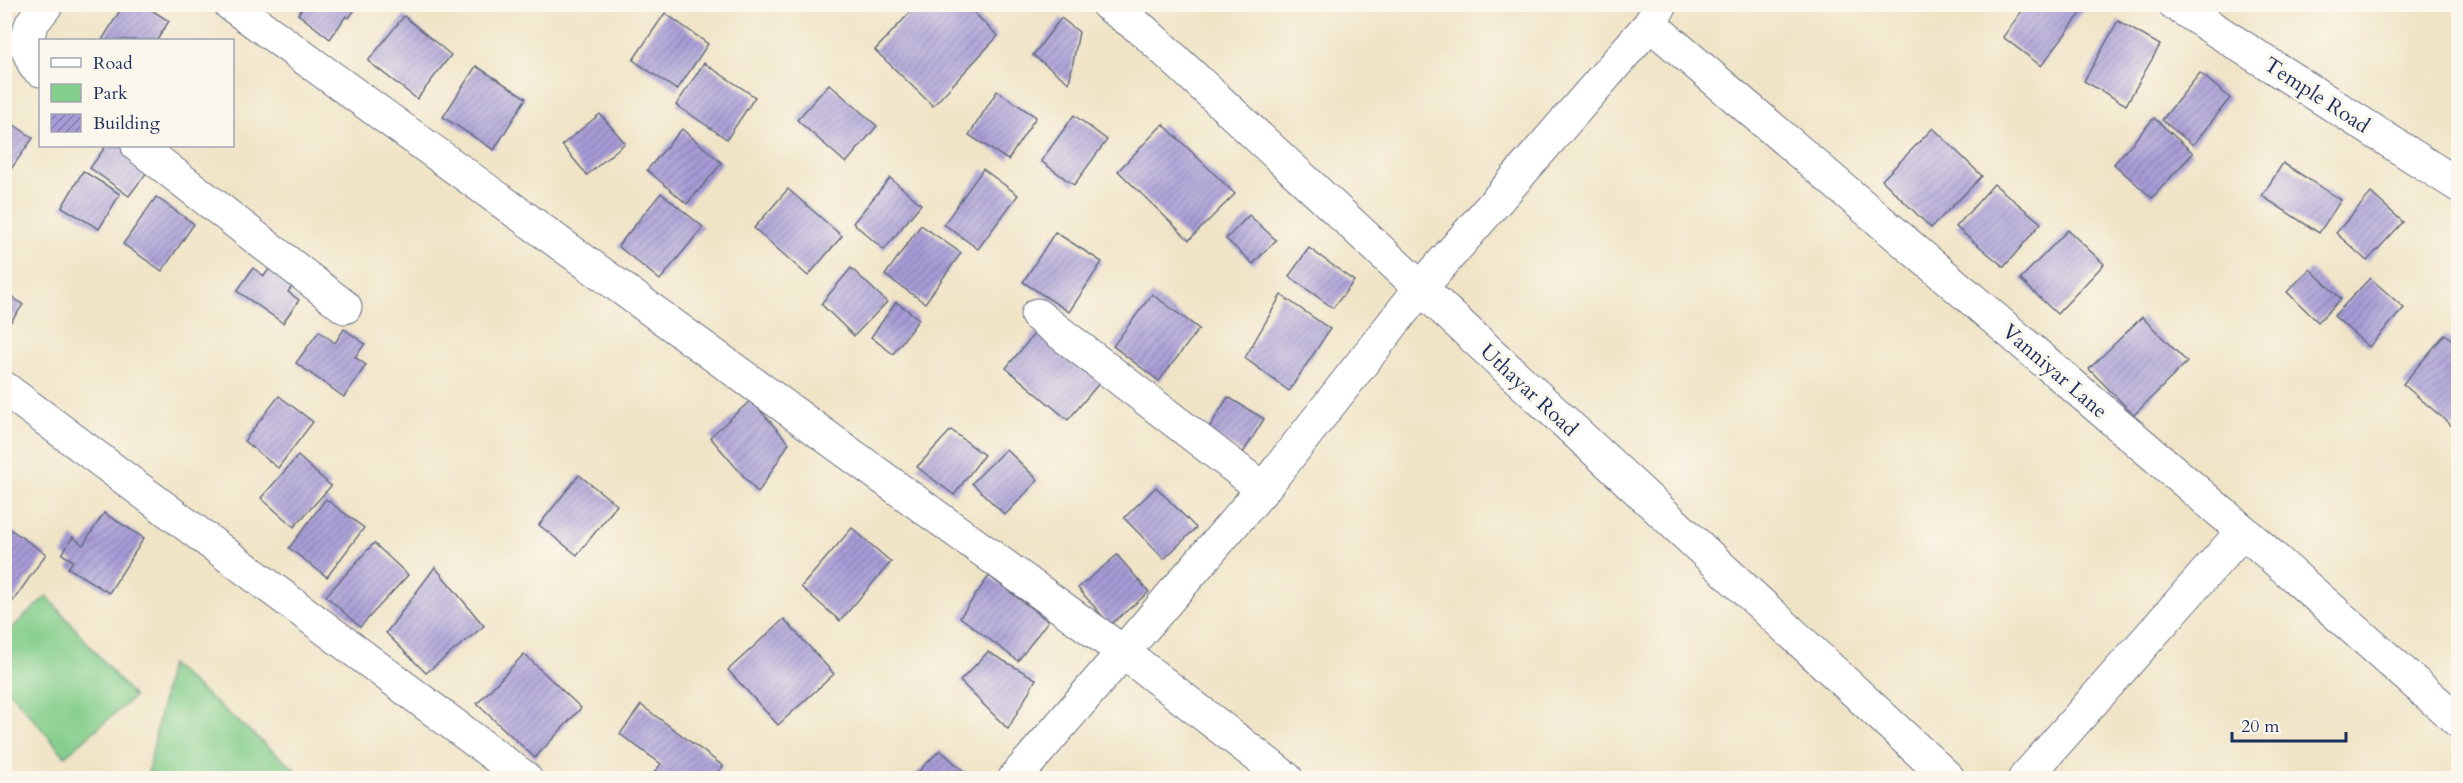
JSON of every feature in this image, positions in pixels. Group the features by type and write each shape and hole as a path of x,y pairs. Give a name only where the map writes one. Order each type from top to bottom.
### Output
{"street":[{"path":"39,69 35,66 26,43 32,22 47,4"},
{"path":"230,4 1123,652 1286,778"},
{"name":"Uthayar Road","path":"1107,4 1144,31 1948,778"},
{"name":"Temple Road","path":"2175,4 2458,185"},
{"path":"1016,778 1263,489 1420,289 1655,14"},
{"name":"Vanniyar Lane","path":"1655,14 2458,721"},
{"path":"139,147 345,307"},
{"path":"1037,315 1263,489"},
{"path":"4,388 525,778"},
{"path":"2025,778 2243,531"}],"green space":[{"path":"47,596 134,697 65,756 5,686 5,634"},
{"path":"170,664 305,778 147,778"}],"building":[{"path":"124,4 142,4 169,21 158,39 103,39"},
{"path":"305,4 359,4 349,18 346,16 330,39 298,14"},
{"path":"918,4 965,4 998,36 933,106 875,50"},
{"path":"2027,4 2080,4 2085,8 2041,66 2003,37"},
{"path":"665,13 708,44 677,90 633,60"},
{"path":"404,16 451,55 417,99 368,61"},
{"path":"1061,18 1079,32 1069,83 1033,55"},
{"path":"2118,21 2160,45 2126,105 2084,81"},
{"path":"704,63 755,97 727,139 676,105"},
{"path":"476,66 526,98 494,150 443,117"},
{"path":"2200,73 2230,98 2193,145 2162,120"},
{"path":"829,84 877,126 846,163 797,120"},
{"path":"997,91 1036,117 1008,160 969,135"},
{"path":"600,114 625,143 587,175 562,145"},
{"path":"1074,115 1107,140 1074,185 1041,161"},
{"path":"4,118 33,138 4,179"},
{"path":"2154,118 2193,153 2152,198 2114,164"},
{"path":"1163,124 1235,194 1189,240 1118,171"},
{"path":"1933,128 1982,176 1931,228 1882,180"},
{"path":"682,129 722,163 687,204 647,170"},
{"path":"105,147 129,147 153,164 129,196 90,168"},
{"path":"2283,163 2341,200 2319,233 2262,196"},
{"path":"983,169 1018,195 978,249 944,224"},
{"path":"83,171 120,194 99,229 62,207"},
{"path":"890,178 921,204 884,250 853,223"},
{"path":"1994,184 2041,223 2004,267 1956,227"},
{"path":"788,189 842,236 808,276 754,228"},
{"path":"661,193 703,227 660,280 618,246"},
{"path":"2371,193 2403,222 2367,261 2336,233"},
{"path":"156,197 194,224 162,271 123,244"},
{"path":"1249,215 1276,240 1253,264 1226,239"},
{"path":"921,225 961,253 925,303 885,275"},
{"path":"2068,230 2104,264 2057,314 2020,279"},
{"path":"1055,232 1102,262 1069,312 1023,282"},
{"path":"1309,248 1354,281 1333,308 1289,276"},
{"path":"274,263 297,279 288,292 299,300 283,323 237,291 253,268 264,276"},
{"path":"851,268 887,302 854,336 821,304"},
{"path":"2310,269 2341,299 2318,322 2287,292"},
{"path":"2370,278 2404,308 2369,347 2334,316"},
{"path":"4,291 23,305 4,331"},
{"path":"1152,294 1199,329 1159,381 1113,346"},
{"path":"1281,295 1330,329 1289,391 1245,358"},
{"path":"896,302 919,319 893,354 871,337"},
{"path":"2142,317 2187,362 2134,415 2089,369"},
{"path":"1039,328 1101,381 1068,420 1006,368"},
{"path":"344,329 365,344 355,357 366,365 344,397 296,363 319,331 335,343"},
{"path":"2445,334 2458,345 2458,431 2403,384"},
{"path":"279,396 313,422 278,468 244,441"},
{"path":"1228,397 1264,419 1243,453 1207,431"},
{"path":"751,400 789,443 758,493 710,437"},
{"path":"951,430 984,455 954,495 917,467"},
{"path":"1006,449 1038,480 1005,515 972,483"},
{"path":"298,456 331,486 294,527 261,498"},
{"path":"579,475 617,505 577,555 539,525"},
{"path":"1156,487 1196,528 1164,559 1124,518"},
{"path":"326,499 364,528 327,577 289,548"},
{"path":"104,513 144,538 109,593 68,568 73,561 62,554 73,537 83,545"},
{"path":"4,525 46,554 6,611 4,610"},
{"path":"852,528 891,562 840,621 801,587"},
{"path":"374,543 408,575 360,627 326,596"},
{"path":"1117,555 1149,592 1110,625 1078,588"},
{"path":"435,567 484,626 426,673 386,633"},
{"path":"989,576 1048,621 1018,661 960,617"},
{"path":"784,619 834,674 778,725 728,670"},
{"path":"988,652 1036,679 1008,729 960,681"},
{"path":"524,654 581,708 535,758 477,704"},
{"path":"641,705 723,766 713,778 650,778 661,764 620,734"},
{"path":"940,750 971,778 912,778"}]}
